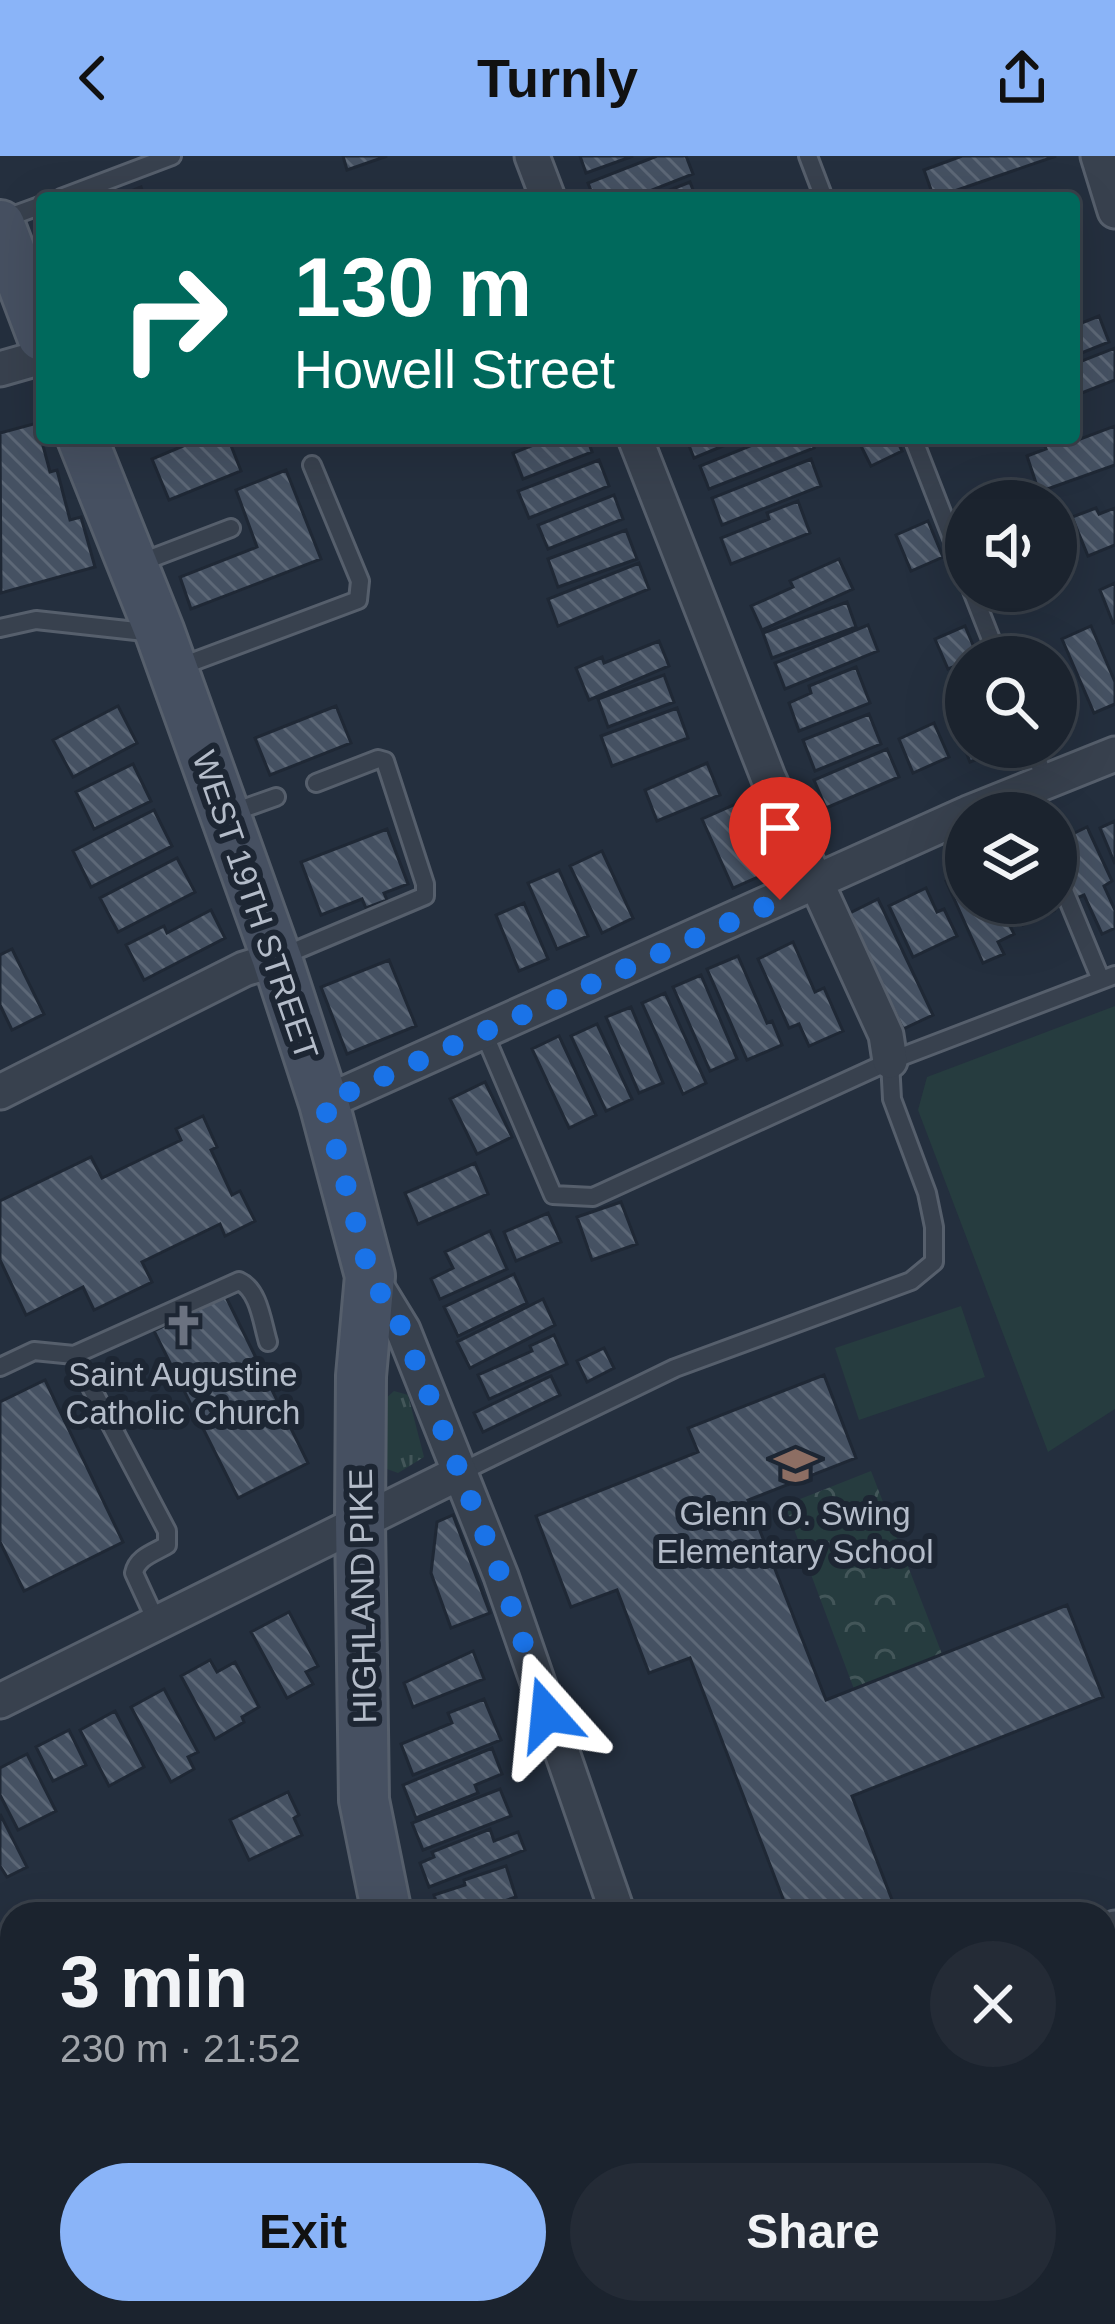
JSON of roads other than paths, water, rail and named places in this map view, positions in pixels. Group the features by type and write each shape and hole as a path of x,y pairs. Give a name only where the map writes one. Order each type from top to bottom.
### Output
{"street":[{"path":"532,156 546,192"},
{"path":"1098,156 1115,211"},
{"path":"0,223 36,319"},
{"path":"0,369 36,359"},
{"name":"WEST 19TH STREET","path":"84,444 166,651 277,959 324,1103 370,1276 403,1330 501,1576 614,1902"},
{"path":"637,444 768,777 886,1035 890,1061"},
{"path":"1036,792 1115,754"},
{"path":"324,1103 945,823"},
{"path":"0,1092 244,969 277,959"},
{"name":"HIGHLAND PIKE","path":"370,1276 362,1376 360,1522 364,1799 384,1902"},
{"path":"0,1701 459,1473"}],"lane":[{"path":"77,192 172,156"},
{"path":"808,156 822,192"},
{"path":"0,223 36,208"},
{"path":"915,444 945,520"},
{"path":"0,628 36,620 166,651 358,599 360,581 312,465"},
{"path":"133,566 231,528"},
{"path":"277,959 425,896 385,760 316,783"},
{"path":"225,815 276,796"},
{"path":"483,1031 553,1195 593,1198 890,1061 1108,977 1077,914"},
{"path":"459,1473 675,1368 911,1281 934,1262 927,1192 892,1099 890,1061"},
{"path":"0,1366 34,1351 74,1355 239,1281 254,1295 268,1342"},
{"path":"74,1355 167,1531 167,1545 135,1565 134,1574 157,1623"}],"place":[{"name":"Saint Augustine Catholic Church","path":"183,1326"},
{"name":"Glenn O. Swing Elementary School","path":"795,1465"}]}
